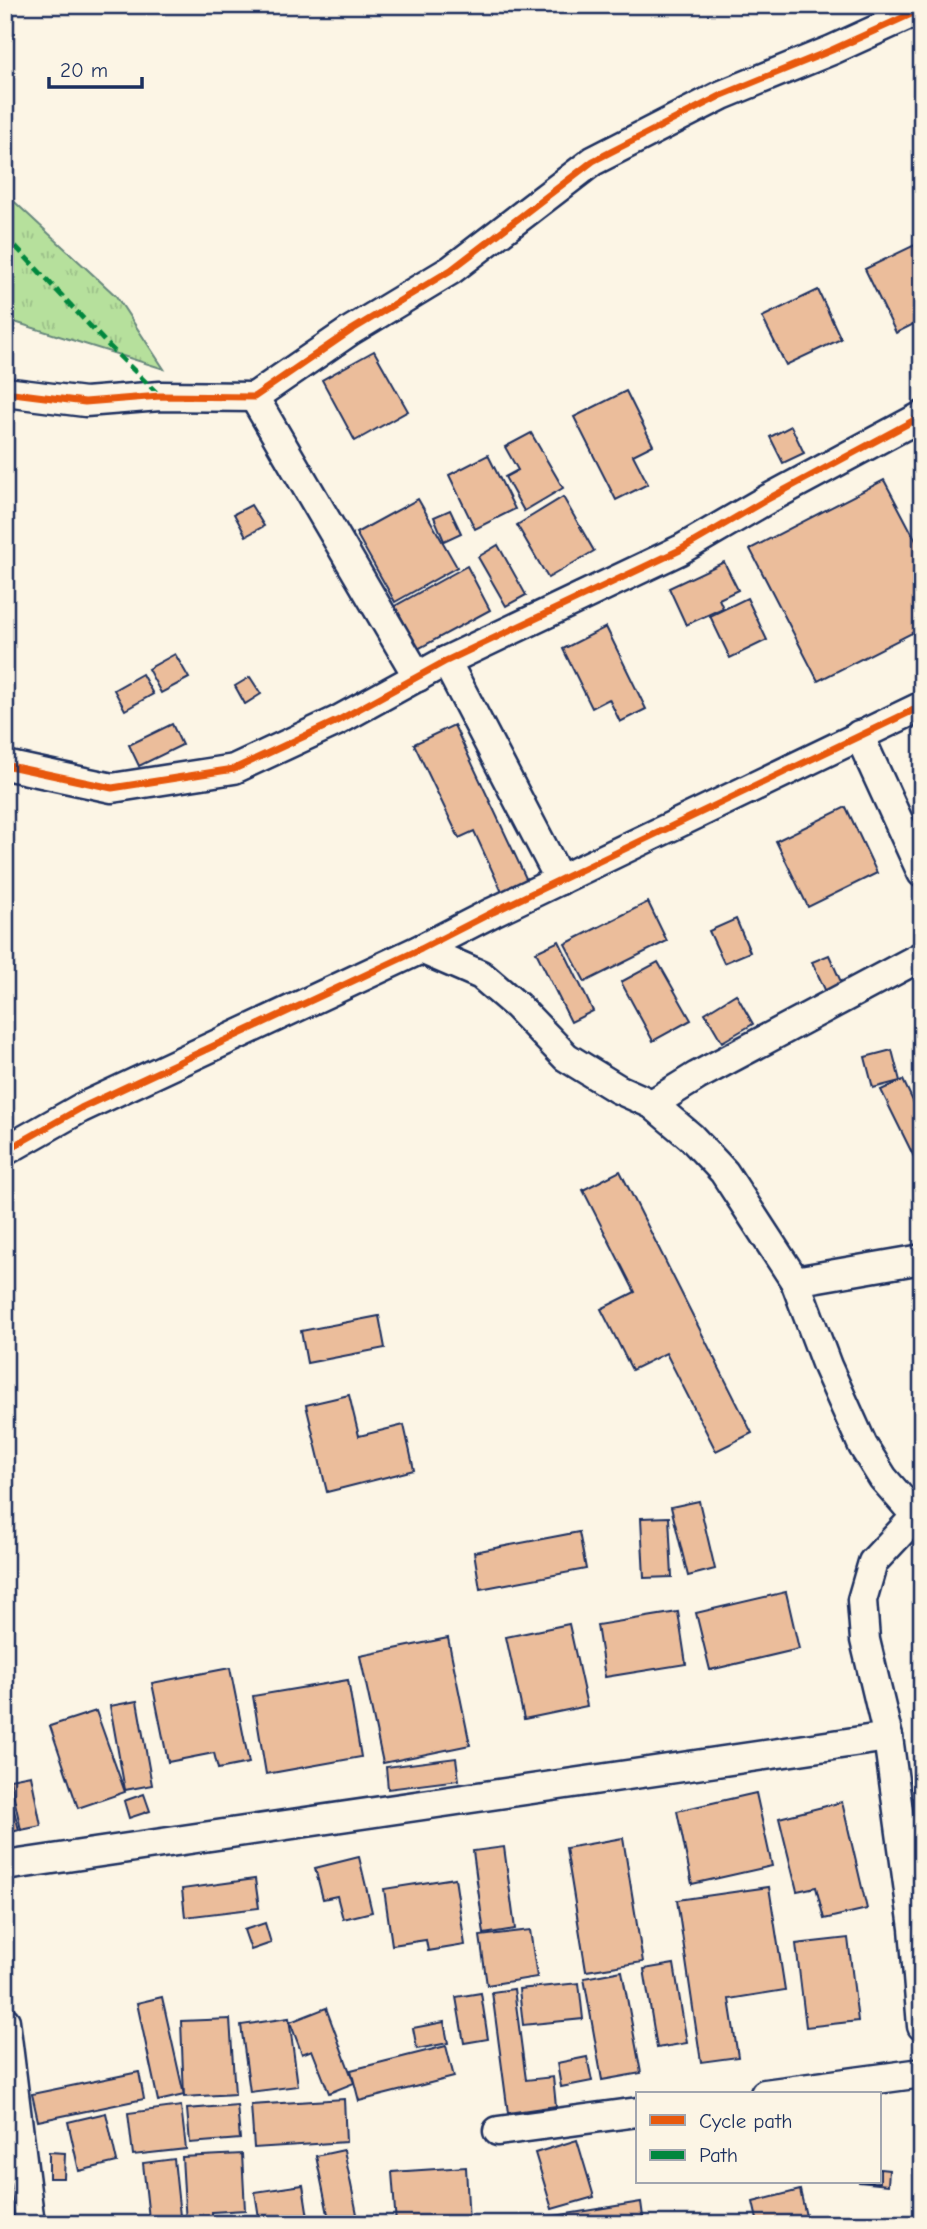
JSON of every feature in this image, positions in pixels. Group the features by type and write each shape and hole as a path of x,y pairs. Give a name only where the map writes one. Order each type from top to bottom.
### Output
{"street":[{"path":"5,392 85,402 160,396 254,397 350,331 452,270 593,161 722,94 832,50 922,9"},
{"path":"254,397 418,677"},
{"path":"5,765 112,788 234,769 337,722 446,661 680,550 922,416"},
{"path":"446,661 560,880"},
{"path":"5,1151 81,1108 421,949 922,706"},
{"path":"859,735 922,873"},
{"path":"421,949 481,975 517,1006 566,1058 652,1104 691,1137 724,1172 795,1281 827,1366 863,1446 883,1478 919,1517 873,1562 862,1600 865,1640 888,1737 918,1928 922,2026"},
{"path":"652,1104 697,1076 922,956"},
{"path":"795,1281 922,1259"},
{"path":"5,1866 888,1737"},
{"path":"5,2021 30,2224"},
{"path":"780,2092 922,2073"},
{"path":"498,2131 636,2112"}],"green space":[{"path":"5,193 116,296 164,369 5,319"}],"building":[{"path":"921,242 922,320 896,333 865,269"},
{"path":"818,290 841,339 786,365 762,317"},
{"path":"374,351 408,411 355,441 322,380"},
{"path":"626,391 653,445 633,455 648,484 616,500 574,417"},
{"path":"791,426 804,453 783,463 770,437"},
{"path":"531,433 563,488 524,511 505,477 518,470 505,447"},
{"path":"488,455 515,509 475,529 449,475"},
{"path":"884,480 922,552 922,628 818,681 750,549"},
{"path":"563,497 594,551 548,578 517,525"},
{"path":"418,499 457,567 395,602 356,533"},
{"path":"251,505 264,526 246,536 234,514"},
{"path":"450,510 461,533 444,541 434,517"},
{"path":"498,545 526,595 506,606 478,557"},
{"path":"724,562 738,590 719,599 723,608 686,625 669,588"},
{"path":"467,566 490,610 418,649 395,606"},
{"path":"747,598 767,640 730,658 710,616"},
{"path":"606,627 646,709 620,722 609,699 592,708 563,649"},
{"path":"175,654 189,678 161,693 148,669"},
{"path":"142,674 153,694 125,710 114,690"},
{"path":"250,677 261,694 245,704 235,686"},
{"path":"172,724 182,745 139,766 129,745"},
{"path":"454,725 531,889 506,901 474,831 459,838 414,744"},
{"path":"846,807 877,873 808,907 776,841"},
{"path":"648,902 667,941 585,982 565,944"},
{"path":"736,919 750,952 724,963 709,931"},
{"path":"559,941 593,1011 571,1022 536,952"},
{"path":"829,955 842,984 826,992 812,962"},
{"path":"658,962 691,1020 653,1041 621,982"},
{"path":"736,994 753,1024 722,1042 705,1013"},
{"path":"892,1050 900,1081 873,1088 865,1057"},
{"path":"903,1080 922,1120 922,1164 918,1165 881,1090"},
{"path":"620,1171 752,1433 716,1451 666,1353 632,1370 601,1309 635,1292 583,1190"},
{"path":"379,1316 385,1348 307,1363 301,1331"},
{"path":"349,1395 359,1436 404,1425 414,1470 327,1492 306,1405"},
{"path":"699,1501 715,1569 688,1576 671,1507"},
{"path":"669,1517 672,1577 644,1578 641,1518"},
{"path":"579,1532 586,1569 480,1589 474,1552"},
{"path":"786,1592 799,1649 710,1670 696,1613"},
{"path":"678,1612 686,1664 605,1677 597,1625"},
{"path":"569,1624 587,1706 524,1719 506,1637"},
{"path":"448,1638 470,1745 383,1763 360,1656"},
{"path":"230,1668 249,1763 218,1769 214,1753 168,1762 152,1683"},
{"path":"348,1680 361,1757 266,1774 253,1696"},
{"path":"137,1701 152,1785 125,1790 110,1706"},
{"path":"96,1711 125,1792 78,1808 50,1726"},
{"path":"456,1758 459,1780 388,1789 386,1767"},
{"path":"31,1775 41,1826 21,1830 10,1779"},
{"path":"5,1781 19,1830 5,1834"},
{"path":"756,1793 772,1866 692,1884 677,1811"},
{"path":"144,1794 150,1811 129,1818 124,1801"},
{"path":"842,1802 867,1909 824,1919 816,1887 797,1891 779,1818"},
{"path":"623,1838 643,1962 586,1971 566,1848"},
{"path":"504,1847 515,1929 484,1934 473,1851"},
{"path":"359,1857 372,1912 343,1919 337,1896 323,1899 315,1868"},
{"path":"455,1878 465,1945 428,1951 426,1940 392,1945 384,1889"},
{"path":"255,1879 259,1908 185,1917 182,1889"},
{"path":"769,1887 785,1990 729,1999 738,2057 701,2062 677,1900"},
{"path":"265,1923 271,1943 251,1950 244,1930"},
{"path":"530,1930 537,1977 487,1985 480,1936"},
{"path":"848,1938 858,2021 806,2027 796,1944"},
{"path":"674,1964 687,2043 657,2048 644,1969"},
{"path":"622,1971 641,2073 602,2080 584,1978"},
{"path":"579,1983 583,2019 523,2025 519,1989"},
{"path":"514,1989 526,2080 553,2077 556,2106 508,2113 492,1992"},
{"path":"481,1993 488,2039 464,2043 456,1997"},
{"path":"162,1997 184,2095 158,2101 137,2003"},
{"path":"326,2008 354,2083 329,2093 312,2050 302,2054 290,2022"},
{"path":"289,2018 298,2086 250,2092 241,2025"},
{"path":"230,2019 235,2094 184,2097 181,2021"},
{"path":"444,2022 448,2043 417,2049 413,2028"},
{"path":"446,2046 454,2077 359,2101 351,2070"},
{"path":"587,2057 592,2081 561,2087 557,2063"},
{"path":"139,2072 144,2099 38,2121 32,2094"},
{"path":"344,2099 346,2142 254,2148 251,2105"},
{"path":"237,2105 240,2139 190,2143 187,2109"},
{"path":"181,2106 186,2149 133,2155 128,2113"},
{"path":"106,2113 117,2162 79,2171 68,2122"},
{"path":"577,2140 594,2197 552,2209 535,2153"},
{"path":"344,2150 359,2224 330,2224 316,2156"},
{"path":"49,2152 65,2153 64,2178 49,2178"},
{"path":"242,2154 245,2210 212,2212 212,2224 186,2224 182,2157"},
{"path":"174,2159 180,2216 149,2219 143,2163"},
{"path":"466,2167 469,2224 396,2224 392,2172"},
{"path":"881,2169 889,2170 888,2185 878,2184 881,2184"},
{"path":"303,2185 309,2224 260,2224 255,2192"},
{"path":"800,2190 806,2216 775,2224 758,2224 753,2202"},
{"path":"641,2202 644,2224 550,2224 548,2217"}],"marked path":[{"path":"5,235 106,343 160,396"}],"cycle path":[{"path":"5,392 85,402 160,396 254,397 350,331 451,270 593,161 722,95 832,50 922,9"},
{"path":"5,765 112,788 234,769 337,721 446,661 680,550 922,416"},
{"path":"5,1151 81,1108 421,949 922,706"}]}
